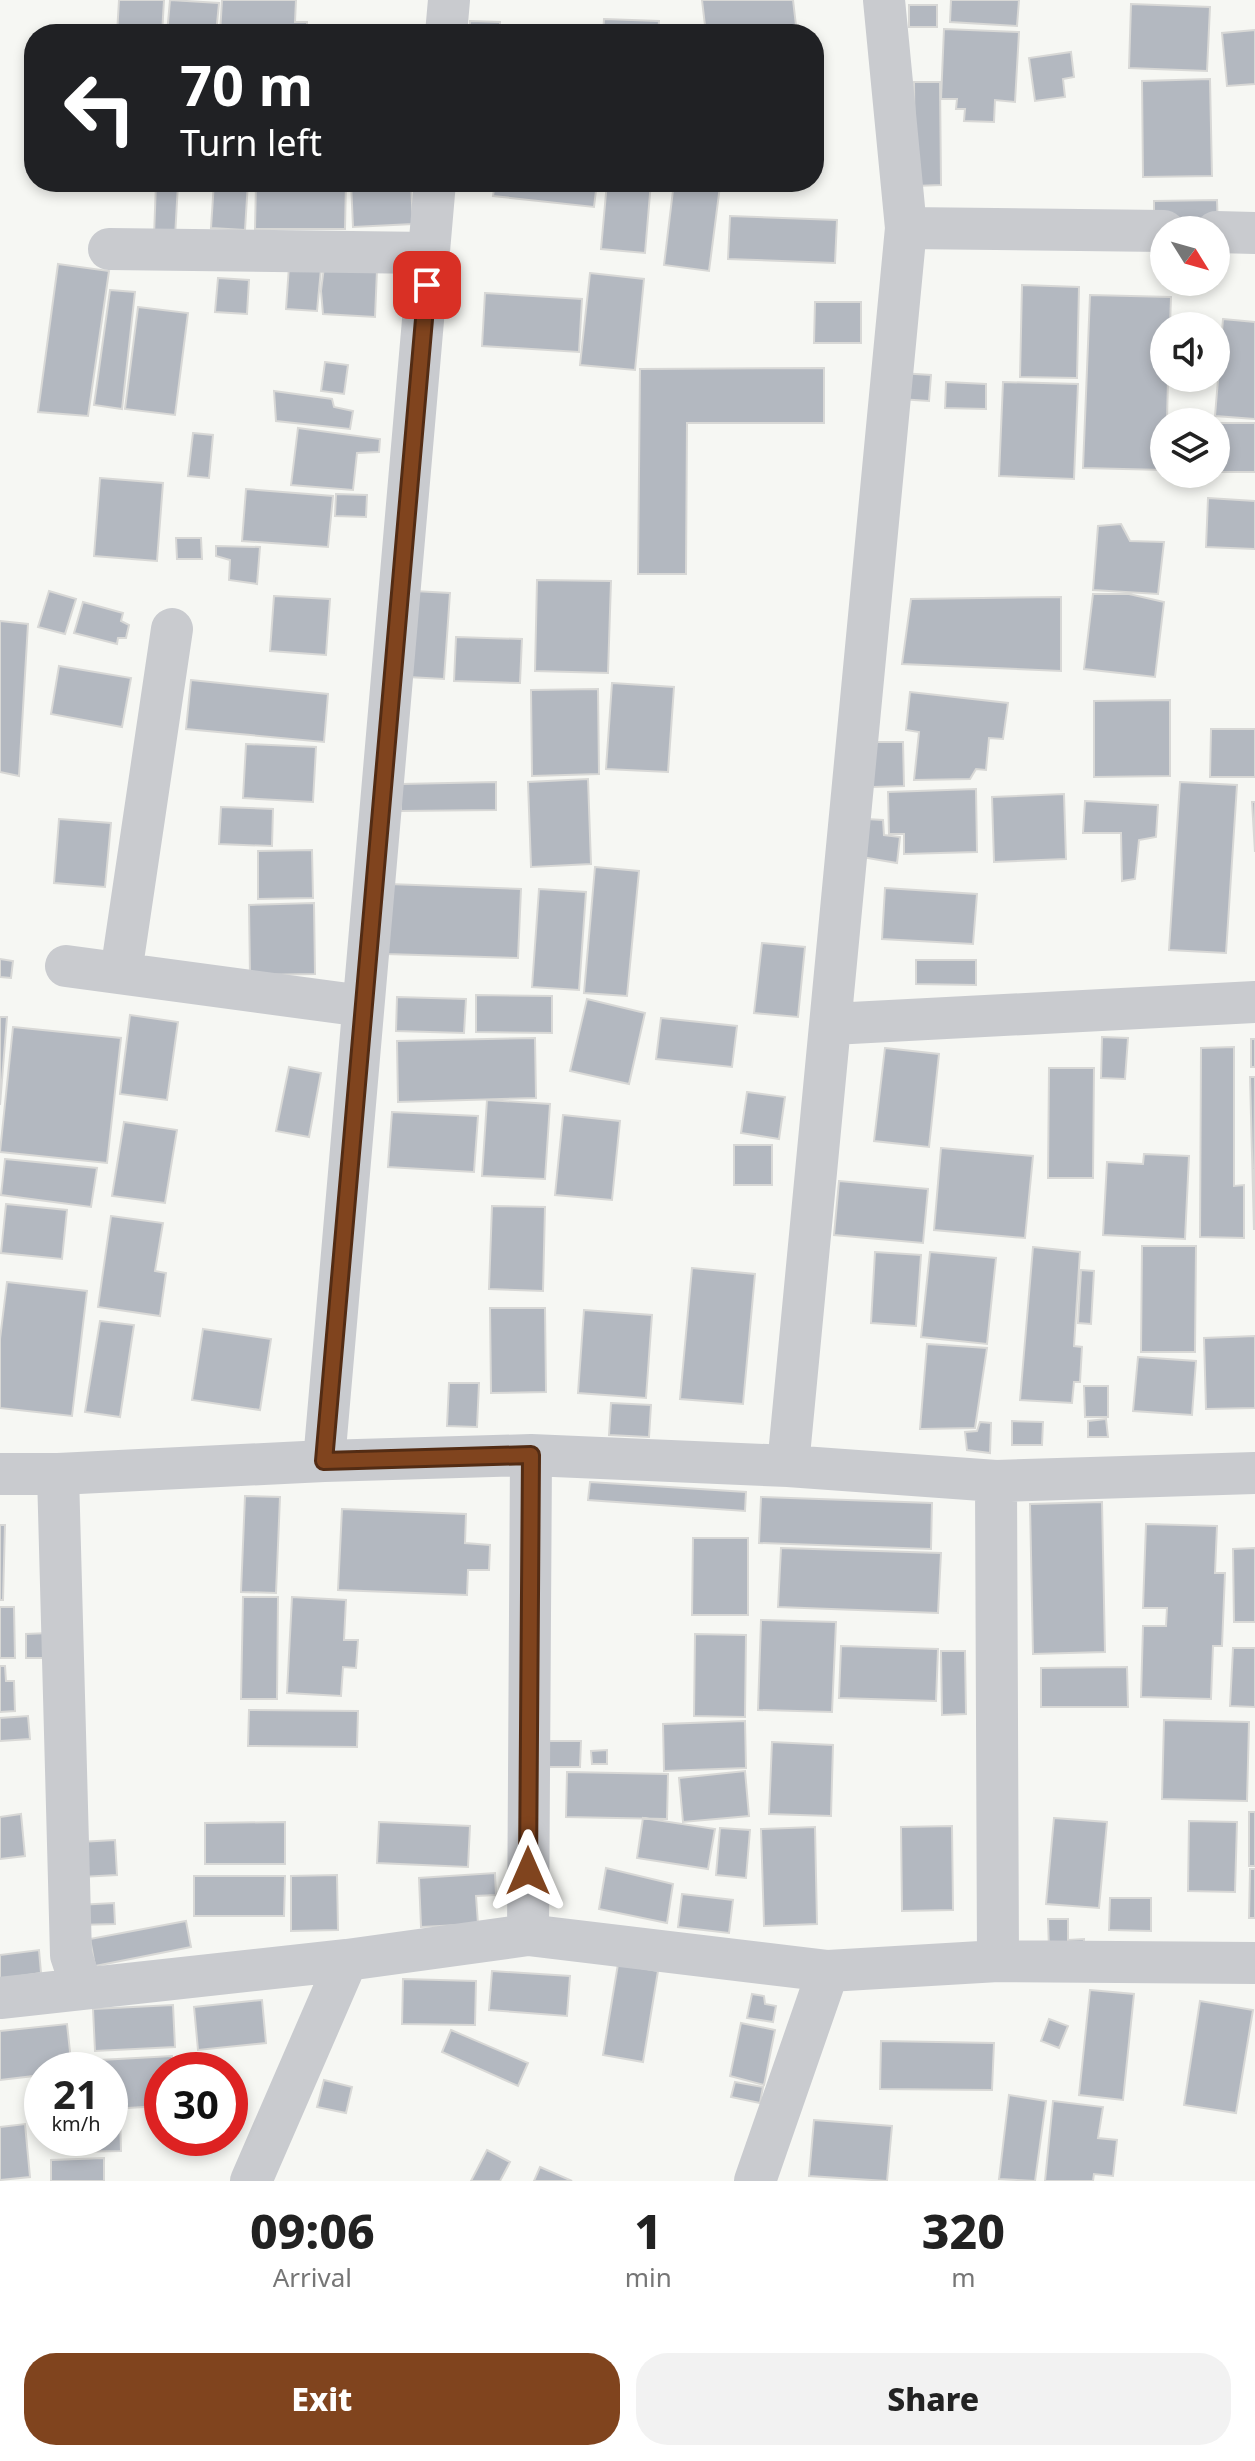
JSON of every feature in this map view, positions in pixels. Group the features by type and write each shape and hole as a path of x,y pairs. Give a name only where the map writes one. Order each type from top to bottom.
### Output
{"street":[{"path":"447,24 449,0"},
{"path":"788,1466 906,228 884,0"},
{"path":"324,1461 434,192"},
{"path":"906,228 1150,231"},
{"path":"1230,232 1255,233"},
{"path":"109,249 429,253"},
{"path":"121,973 172,629"},
{"path":"66,966 363,1006"},
{"path":"832,1024 1255,1002"},
{"path":"528,1935 531,1455"},
{"path":"0,1474 531,1455 788,1466 996,1481 1255,1473"},
{"path":"58,1474 71,1955 82,1988"},
{"path":"996,1481 998,1961"},
{"path":"0,1998 347,1960 528,1935 828,1971 998,1961 1255,1963"},
{"path":"251,2181 347,1960"},
{"path":"755,2181 828,1971"}],"building":[{"path":"119,0 164,0 163,24 118,24"},
{"path":"170,0 219,3 217,24 168,24"},
{"path":"222,0 296,0 295,22 307,22 307,24 221,24"},
{"path":"702,0 793,0 796,24 705,24"},
{"path":"951,0 1019,0 1017,26 950,22"},
{"path":"1131,4 1210,7 1207,71 1129,68"},
{"path":"909,5 937,5 937,27 909,27"},
{"path":"604,19 659,21 659,24 604,24"},
{"path":"470,21 500,22 500,24 470,24"},
{"path":"944,29 1019,32 1015,102 995,100 994,122 964,121 965,109 956,109 957,99 941,99"},
{"path":"1255,30 1255,84 1227,86 1222,33"},
{"path":"1071,52 1074,77 1063,79 1065,97 1035,101 1029,58"},
{"path":"1210,79 1212,176 1143,177 1142,81"},
{"path":"914,82 940,82 941,185 915,186"},
{"path":"156,192 178,192 175,237 154,236"},
{"path":"213,192 247,192 245,230 211,228"},
{"path":"256,192 346,192 345,229 255,229"},
{"path":"351,192 411,192 413,224 353,227"},
{"path":"494,192 596,192 594,207 493,196"},
{"path":"606,192 650,192 645,253 601,249"},
{"path":"673,192 719,192 709,271 664,265"},
{"path":"1217,200 1218,216 1154,216 1154,201"},
{"path":"730,216 837,220 835,263 728,259"},
{"path":"58,264 109,271 88,416 38,412"},
{"path":"289,266 321,269 317,311 286,309"},
{"path":"324,267 377,270 375,317 323,314 321,291"},
{"path":"590,273 644,279 635,370 580,365"},
{"path":"218,278 249,280 247,314 215,312"},
{"path":"1022,285 1079,287 1077,378 1020,377"},
{"path":"110,290 135,292 122,409 94,405"},
{"path":"485,293 582,299 579,352 482,346"},
{"path":"1090,295 1171,297 1170,312 1150,312 1150,392 1168,392 1167,408 1150,408 1150,470 1083,468"},
{"path":"815,302 861,302 861,343 814,343"},
{"path":"138,307 188,313 175,415 125,409"},
{"path":"1230,320 1255,322 1255,419 1230,417 1230,408 1216,408 1217,392 1230,392"},
{"path":"325,362 348,365 344,394 321,391"},
{"path":"824,368 824,423 687,423 686,574 638,574 640,369"},
{"path":"900,373 931,375 929,401 899,399"},
{"path":"946,382 986,384 986,409 945,408"},
{"path":"1003,382 1078,384 1074,479 999,476"},
{"path":"274,391 332,399 334,407 353,411 350,429 276,421"},
{"path":"1230,423 1255,423 1255,472 1230,472"},
{"path":"298,428 380,439 379,452 357,453 353,490 291,485"},
{"path":"193,433 213,435 209,478 188,476"},
{"path":"100,478 163,483 157,561 94,556"},
{"path":"246,489 333,496 328,547 242,541"},
{"path":"336,494 367,495 366,517 335,516"},
{"path":"1208,498 1255,501 1255,549 1206,547"},
{"path":"1121,524 1130,541 1164,542 1158,594 1093,590 1098,526"},
{"path":"176,538 201,538 202,559 177,559"},
{"path":"216,546 260,547 257,584 229,580 230,560 216,556"},
{"path":"537,580 611,581 608,673 535,671"},
{"path":"49,591 76,599 65,634 38,627"},
{"path":"414,591 450,593 444,679 408,677"},
{"path":"1093,594 1129,594 1164,602 1155,677 1084,669"},
{"path":"274,596 330,599 326,655 270,651"},
{"path":"1061,597 1061,671 902,664 911,599"},
{"path":"83,602 123,613 121,621 129,625 126,638 118,638 117,644 74,633"},
{"path":"0,621 28,624 19,776 0,772"},
{"path":"456,637 522,639 520,683 454,681"},
{"path":"59,666 131,678 122,727 51,714"},
{"path":"191,680 328,694 324,742 186,729"},
{"path":"612,683 674,687 668,772 606,769"},
{"path":"598,689 599,774 532,776 531,690"},
{"path":"910,692 1008,703 1003,739 989,738 986,770 976,769 970,779 914,780 919,732 906,730"},
{"path":"1170,700 1170,776 1094,777 1094,701"},
{"path":"1211,729 1255,729 1255,777 1210,777"},
{"path":"872,742 903,742 904,786 873,787"},
{"path":"246,744 316,747 313,802 243,798"},
{"path":"588,779 591,864 531,867 528,782"},
{"path":"496,782 496,810 401,811 401,784"},
{"path":"1180,782 1237,785 1226,953 1169,950"},
{"path":"976,789 977,852 904,854 904,834 889,834 888,792"},
{"path":"1064,794 1066,859 994,862 992,797"},
{"path":"1085,801 1158,805 1156,837 1139,840 1135,879 1122,881 1121,833 1083,833"},
{"path":"1252,802 1255,802 1255,852"},
{"path":"221,807 273,809 272,846 219,844"},
{"path":"59,819 111,823 105,887 54,883"},
{"path":"866,819 883,820 884,835 900,837 897,863 856,856"},
{"path":"312,850 313,898 258,899 258,851"},
{"path":"595,867 639,871 627,996 584,993"},
{"path":"389,884 521,889 518,958 386,954"},
{"path":"885,888 977,894 973,944 882,939"},
{"path":"539,889 586,892 579,990 532,987"},
{"path":"314,903 315,974 250,975 249,905"},
{"path":"762,943 805,947 798,1017 754,1013"},
{"path":"0,959 13,961 11,978 0,977"},
{"path":"916,960 976,960 976,985 916,984"},
{"path":"476,995 552,996 552,1033 476,1032"},
{"path":"397,997 466,999 464,1033 396,1031"},
{"path":"587,999 645,1013 629,1084 570,1071"},
{"path":"130,1015 178,1022 167,1100 120,1094"},
{"path":"0,1017 7,1017 0,1105"},
{"path":"661,1018 737,1026 732,1067 656,1059"},
{"path":"13,1027 121,1038 107,1163 0,1152"},
{"path":"1102,1037 1128,1038 1125,1079 1101,1078"},
{"path":"535,1038 536,1098 398,1102 397,1041"},
{"path":"1251,1039 1255,1039 1255,1067 1251,1067"},
{"path":"1234,1047 1234,1186 1244,1185 1244,1238 1200,1237 1201,1048"},
{"path":"885,1048 939,1054 929,1147 874,1141"},
{"path":"289,1067 321,1073 309,1137 276,1131"},
{"path":"1049,1068 1094,1068 1093,1178 1048,1178"},
{"path":"1250,1077 1255,1077 1254,1230"},
{"path":"747,1092 785,1097 779,1139 741,1133"},
{"path":"487,1100 550,1104 545,1179 482,1176"},
{"path":"392,1112 478,1116 474,1172 388,1167"},
{"path":"563,1115 620,1121 612,1200 555,1195"},
{"path":"124,1122 177,1130 165,1203 112,1196"},
{"path":"734,1145 772,1145 772,1185 734,1185"},
{"path":"941,1148 1033,1156 1025,1238 934,1230"},
{"path":"1144,1154 1189,1156 1185,1239 1103,1235 1107,1162 1143,1164"},
{"path":"5,1159 97,1168 91,1207 1,1195"},
{"path":"839,1181 928,1189 923,1243 834,1235"},
{"path":"6,1204 67,1210 62,1259 1,1253"},
{"path":"492,1206 545,1207 543,1291 489,1289"},
{"path":"111,1216 163,1223 155,1271 166,1273 160,1316 98,1307"},
{"path":"1142,1246 1196,1246 1195,1352 1141,1352"},
{"path":"1033,1247 1080,1252 1074,1346 1082,1347 1080,1382 1074,1382 1072,1403 1020,1400"},
{"path":"875,1252 921,1255 916,1326 871,1323"},
{"path":"930,1252 996,1258 987,1344 921,1337"},
{"path":"692,1268 755,1274 743,1404 680,1399"},
{"path":"1081,1270 1094,1271 1091,1324 1078,1323"},
{"path":"7,1282 87,1291 72,1416 0,1408 0,1339"},
{"path":"490,1308 545,1308 546,1392 491,1393"},
{"path":"584,1310 652,1315 646,1398 578,1393"},
{"path":"100,1321 134,1325 120,1417 85,1412"},
{"path":"203,1329 271,1339 260,1410 192,1400"},
{"path":"1255,1336 1255,1408 1206,1409 1204,1338"},
{"path":"927,1344 987,1348 975,1428 920,1429"},
{"path":"1138,1357 1196,1361 1192,1415 1133,1411"},
{"path":"449,1383 479,1383 477,1427 447,1426"},
{"path":"1084,1386 1108,1386 1108,1417 1085,1417"},
{"path":"611,1403 651,1405 649,1437 609,1435"},
{"path":"1106,1419 1108,1437 1088,1437 1088,1421"},
{"path":"1012,1421 1043,1422 1042,1445 1012,1445"},
{"path":"980,1422 991,1423 990,1453 967,1450 965,1432 977,1431"},
{"path":"590,1482 746,1492 745,1511 588,1500"},
{"path":"245,1496 280,1497 276,1593 241,1592"},
{"path":"761,1497 932,1503 931,1549 759,1543"},
{"path":"1102,1502 1105,1652 1033,1654 1030,1504"},
{"path":"342,1509 466,1514 465,1543 490,1545 489,1570 468,1570 467,1595 338,1590"},
{"path":"1146,1524 1217,1526 1215,1573 1225,1573 1222,1646 1213,1646 1211,1699 1141,1697 1143,1626 1166,1626 1167,1608 1143,1608"},
{"path":"0,1525 5,1525 3,1600 0,1600"},
{"path":"693,1538 748,1538 748,1615 692,1615"},
{"path":"781,1548 941,1553 938,1613 778,1607"},
{"path":"1255,1548 1255,1622 1234,1622 1233,1549"},
{"path":"243,1597 278,1597 277,1699 241,1699"},
{"path":"292,1597 346,1600 344,1640 358,1640 356,1668 343,1667 341,1696 287,1693"},
{"path":"0,1607 14,1607 15,1658 0,1658"},
{"path":"761,1620 836,1622 832,1712 758,1710"},
{"path":"49,1633 49,1658 26,1658 26,1634"},
{"path":"695,1634 746,1635 745,1717 694,1716"},
{"path":"841,1646 938,1649 936,1701 839,1698"},
{"path":"1233,1648 1255,1648 1255,1707 1230,1706"},
{"path":"941,1651 965,1651 966,1714 942,1715"},
{"path":"0,1666 5,1666 6,1681 14,1681 15,1711 0,1712"},
{"path":"1127,1667 1128,1707 1041,1707 1041,1668"},
{"path":"249,1710 358,1711 357,1747 248,1746"},
{"path":"28,1716 30,1739 0,1741 0,1718"},
{"path":"1164,1720 1249,1722 1247,1801 1162,1799"},
{"path":"745,1721 746,1768 664,1771 663,1724"},
{"path":"547,1741 581,1741 580,1767 546,1767"},
{"path":"772,1742 833,1745 831,1816 769,1814"},
{"path":"607,1750 607,1764 592,1764 591,1751"},
{"path":"745,1771 749,1816 683,1822 679,1778"},
{"path":"567,1772 668,1774 667,1819 566,1817"},
{"path":"1249,1812 1255,1812 1255,1866 1249,1866"},
{"path":"21,1814 25,1856 0,1859 0,1817"},
{"path":"643,1818 715,1829 708,1869 637,1858"},
{"path":"1054,1818 1107,1822 1099,1908 1046,1904"},
{"path":"1189,1821 1237,1822 1235,1892 1188,1891"},
{"path":"285,1822 285,1864 205,1864 205,1823"},
{"path":"379,1822 470,1826 468,1867 377,1863"},
{"path":"952,1826 953,1910 902,1911 901,1827"},
{"path":"815,1827 817,1924 764,1926 761,1829"},
{"path":"720,1828 750,1830 746,1878 716,1875"},
{"path":"115,1840 117,1875 81,1877 79,1842"},
{"path":"606,1868 673,1884 667,1923 599,1909"},
{"path":"1250,1869 1255,1869 1255,1918 1249,1918"},
{"path":"495,1873 496,1895 476,1896 478,1924 421,1927 419,1878"},
{"path":"337,1875 338,1930 291,1931 291,1876"},
{"path":"194,1876 285,1876 284,1916 194,1916"},
{"path":"682,1894 733,1900 729,1933 678,1927"},
{"path":"1110,1898 1151,1898 1151,1931 1109,1930"},
{"path":"114,1903 115,1924 77,1925 77,1905"},
{"path":"1048,1919 1068,1919 1068,1940 1084,1939 1084,1949 1049,1950"},
{"path":"186,1921 191,1947 95,1966 90,1939"},
{"path":"39,1950 41,1973 0,1979 0,1955"},
{"path":"618,1964 658,1971 643,2062 603,2055"},
{"path":"492,1971 570,1976 567,2016 489,2010"},
{"path":"403,1979 476,1981 475,2025 402,2024"},
{"path":"1090,1990 1134,1994 1123,2100 1079,2095"},
{"path":"752,1994 764,1996 765,2004 776,2006 773,2022 747,2018"},
{"path":"262,2000 266,2043 198,2050 194,2007"},
{"path":"1200,2001 1253,2010 1236,2113 1184,2105"},
{"path":"173,2005 175,2047 95,2051 93,2009"},
{"path":"1049,2019 1068,2026 1059,2048 1041,2041"},
{"path":"741,2023 775,2030 764,2085 730,2076"},
{"path":"67,2024 70,2052 24,2052 24,2077 0,2080 0,2031"},
{"path":"451,2030 528,2063 518,2086 442,2052"},
{"path":"881,2041 994,2043 992,2090 880,2089"},
{"path":"128,2058 144,2058 144,2107 128,2108"},
{"path":"324,2080 352,2087 346,2113 317,2107"},
{"path":"735,2082 763,2087 760,2103 731,2097"},
{"path":"1009,2095 1046,2101 1035,2181 999,2179"},
{"path":"1053,2101 1103,2107 1098,2138 1117,2140 1113,2176 1094,2174 1093,2181 1045,2181"},
{"path":"814,2120 892,2126 887,2181 809,2176"},
{"path":"24,2124 24,2156 28,2156 30,2177 0,2180 0,2127"},
{"path":"487,2150 510,2162 500,2181 471,2181"},
{"path":"104,2158 104,2181 51,2181 51,2160"},
{"path":"540,2167 572,2181 534,2181"}],"route":[{"path":"427,285 324,1461 531,1455 528,1871"}]}
